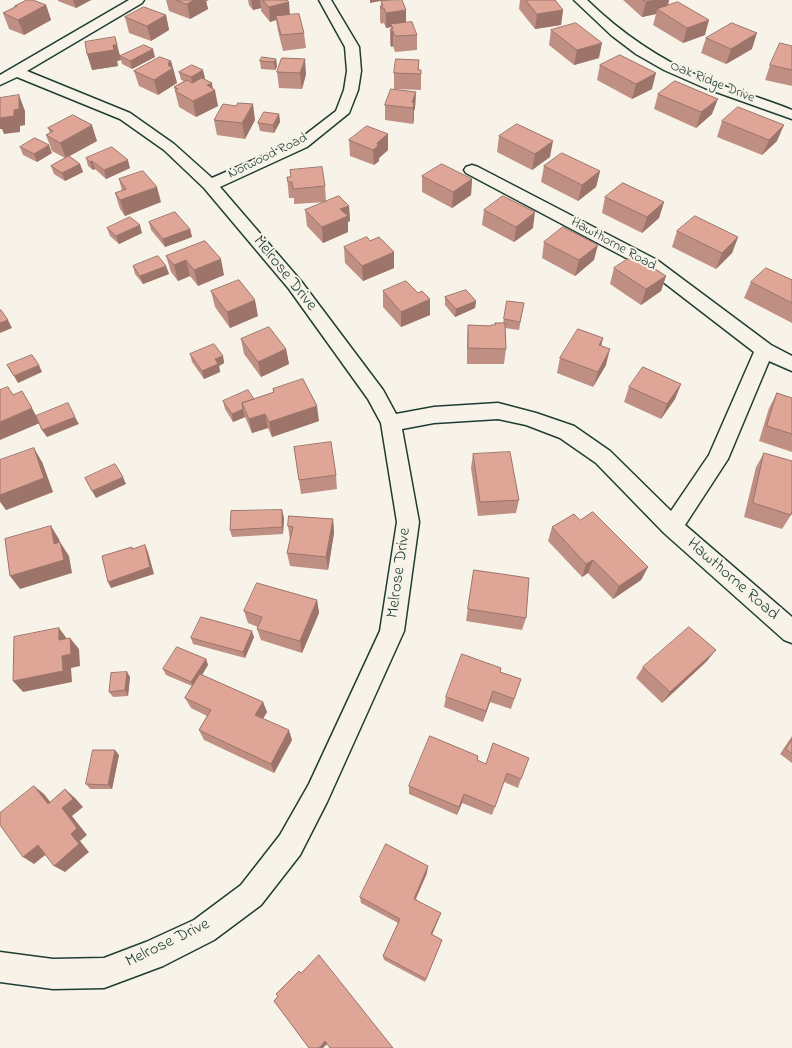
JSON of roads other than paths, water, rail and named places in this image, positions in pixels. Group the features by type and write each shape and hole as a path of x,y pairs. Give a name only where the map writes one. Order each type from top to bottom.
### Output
{"street":[{"path":"8,76 138,0"},
{"name":"Norwood Road","path":"210,185 302,144 342,113 351,90 354,71 352,47 325,0"},
{"name":"Oak Ridge Drive","path":"580,0 624,40 666,65 691,77 792,115"},
{"name":"Melrose Drive","path":"0,967 53,974 104,973 152,956 204,930 251,895 290,845 318,793 392,631 408,522 391,423 376,395 295,285 210,185 170,147 125,116 8,76"},
{"name":"Hawthorne Road","path":"472,170 651,264 764,350 792,364"},
{"name":"Hawthorne Road","path":"672,527 718,459 764,350"},
{"name":"Hawthorne Road","path":"391,423 434,415 498,411 529,418 567,432 604,457 672,527 792,632"}]}
